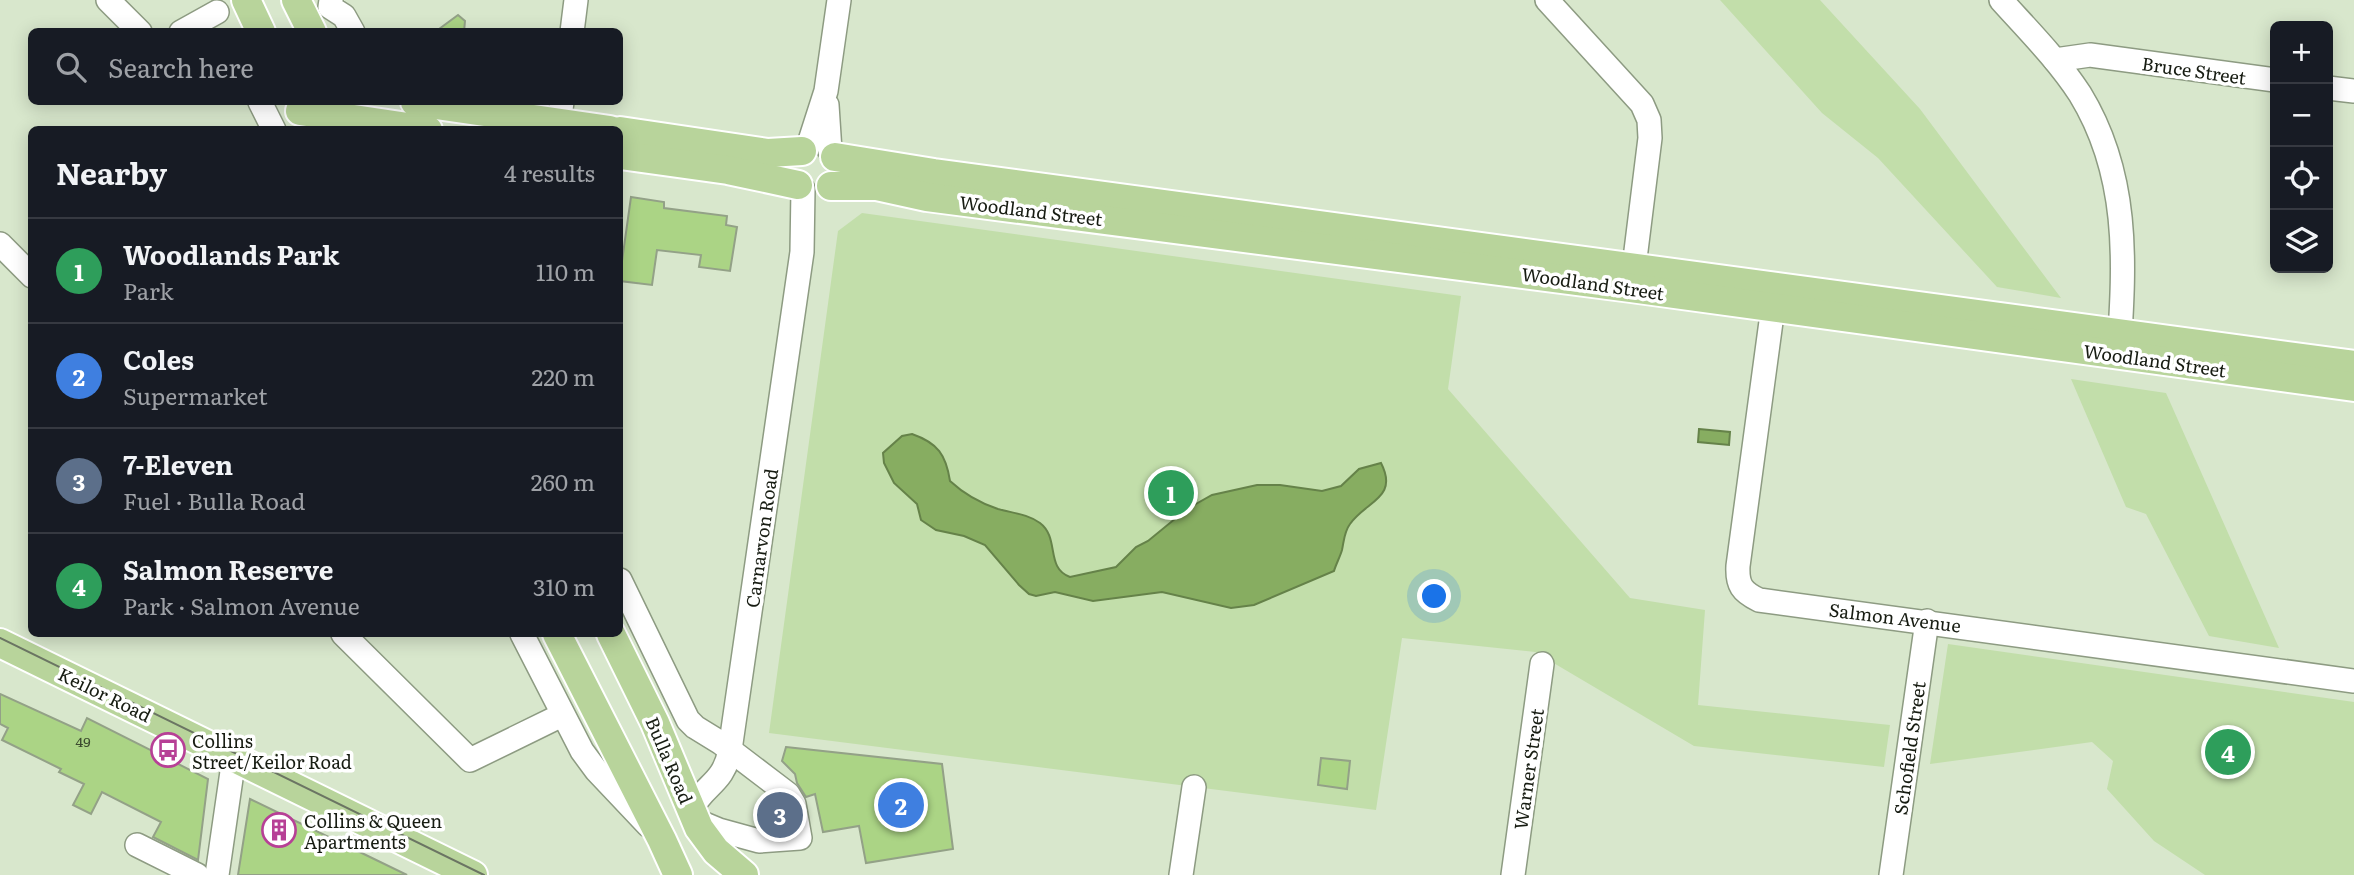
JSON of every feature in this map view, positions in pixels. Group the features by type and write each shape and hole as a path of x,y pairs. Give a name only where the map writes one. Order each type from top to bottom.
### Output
{"main road":[{"path":"246,0 259,28"},
{"path":"296,0 310,28"},
{"path":"444,105 559,118 593,126"},
{"path":"301,113 351,113 410,126"},
{"name":"Woodland Street","path":"623,131 768,153 819,151 1075,204 2285,367 2354,387"},
{"path":"819,151 838,172 813,188 792,171 793,163 819,151"},
{"name":"Woodland Street","path":"623,155 729,170 813,188 877,186 927,197 1075,204"},
{"name":"Woodland Street","path":"2285,367 2354,365"},
{"path":"559,637 678,875"},
{"name":"Bulla Road","path":"612,637 664,741 693,815 712,846 744,875"},
{"name":"Keilor Road","path":"0,643 473,875"}],"street":[{"path":"108,0 136,28"},
{"path":"572,28 576,0"},
{"path":"819,151 839,0"},
{"path":"1548,0 1626,84 1642,104 1649,120 1650,138 1632,277"},
{"path":"2001,0 2055,60 2081,96 2101,139 2121,210 2124,260 2119,344"},
{"path":"324,28 331,3 344,16 351,28"},
{"path":"190,28 218,15"},
{"name":"Bruce Street","path":"2055,60 2090,55 2270,79"},
{"path":"2070,81 2094,66 2114,59"},
{"path":"2333,89 2354,91"},
{"path":"262,105 272,126"},
{"name":"Carnarvon Road","path":"693,815 699,796 723,774 730,750 813,188"},
{"path":"0,244 28,272"},
{"name":"Salmon Avenue","path":"1774,297 1738,566 1740,586 1747,594 1759,600 2354,681"},
{"path":"623,586 688,720 770,778 792,798 800,838 760,841 719,830 693,815"},
{"name":"Schofield Street","path":"1891,875 1927,621"},
{"path":"346,637 470,760 562,715"},
{"path":"523,637 582,751 596,770 662,840"},
{"name":"Warner Street","path":"1513,875 1542,664"},
{"path":"216,875 234,758"},
{"path":"1181,875 1194,787"},
{"path":"137,845 197,875"}],"shaded area":[{"path":"1720,0 1820,0 1920,109 2061,298 1997,287 1878,158 1822,113"},
{"path":"862,213 1461,296 1448,389 1630,598 1705,610 1698,705 1890,725 1884,767 1694,746 1535,652 1402,638 1376,810 769,733 838,231"},
{"path":"2071,379 2166,393 2279,648 2209,636 2146,514 2126,507"},
{"path":"1699,429 1730,432 1729,445 1698,442"},
{"path":"912,434 928,441 939,451 950,481 961,490 985,504 1040,523 1050,537 1058,567 1070,577 1116,567 1136,547 1148,541 1187,509 1212,495 1257,485 1280,485 1322,491 1341,486 1359,469 1381,463 1386,484 1378,498 1348,527 1334,571 1254,605 1231,608 1162,592 1093,601 1055,592 1036,596 1029,594 1019,585 985,545 964,536 936,530 921,520 917,504 894,483 884,463 883,453 902,436"},
{"path":"1948,644 2354,702 2354,875 2205,875 2154,841 2107,789 2113,761 2092,742 1930,764"}],"building":[{"path":"458,15 465,21 464,28 440,28"},
{"path":"631,197 664,202 664,208 727,216 726,225 737,227 730,271 699,267 701,255 657,250 652,285 623,281 623,254"},
{"path":"0,694 81,731 87,718 208,779 198,860 153,837 161,822 102,792 91,814 73,805 84,784 59,772 61,769 2,740 8,728 0,724"},
{"path":"786,747 942,764 953,849 866,863 859,826 823,832 815,794 806,797 795,774 782,761"},
{"path":"1321,758 1350,761 1347,789 1318,785"},
{"name":"Collins & Queen Apartments","path":"250,799 370,857 407,875 238,875"}],"tram line":[{"path":"0,638 484,875"}],"place":[{"name":"Woodlands Park","path":"1171,493"},
{"name":"Collins Street/Keilor Road","path":"168,750"},
{"name":"Salmon Reserve","path":"2228,752"},
{"name":"Coles","path":"901,805"},
{"name":"7-Eleven","path":"780,815"},
{"name":"Collins & Queen Apartments","path":"279,830"}]}
